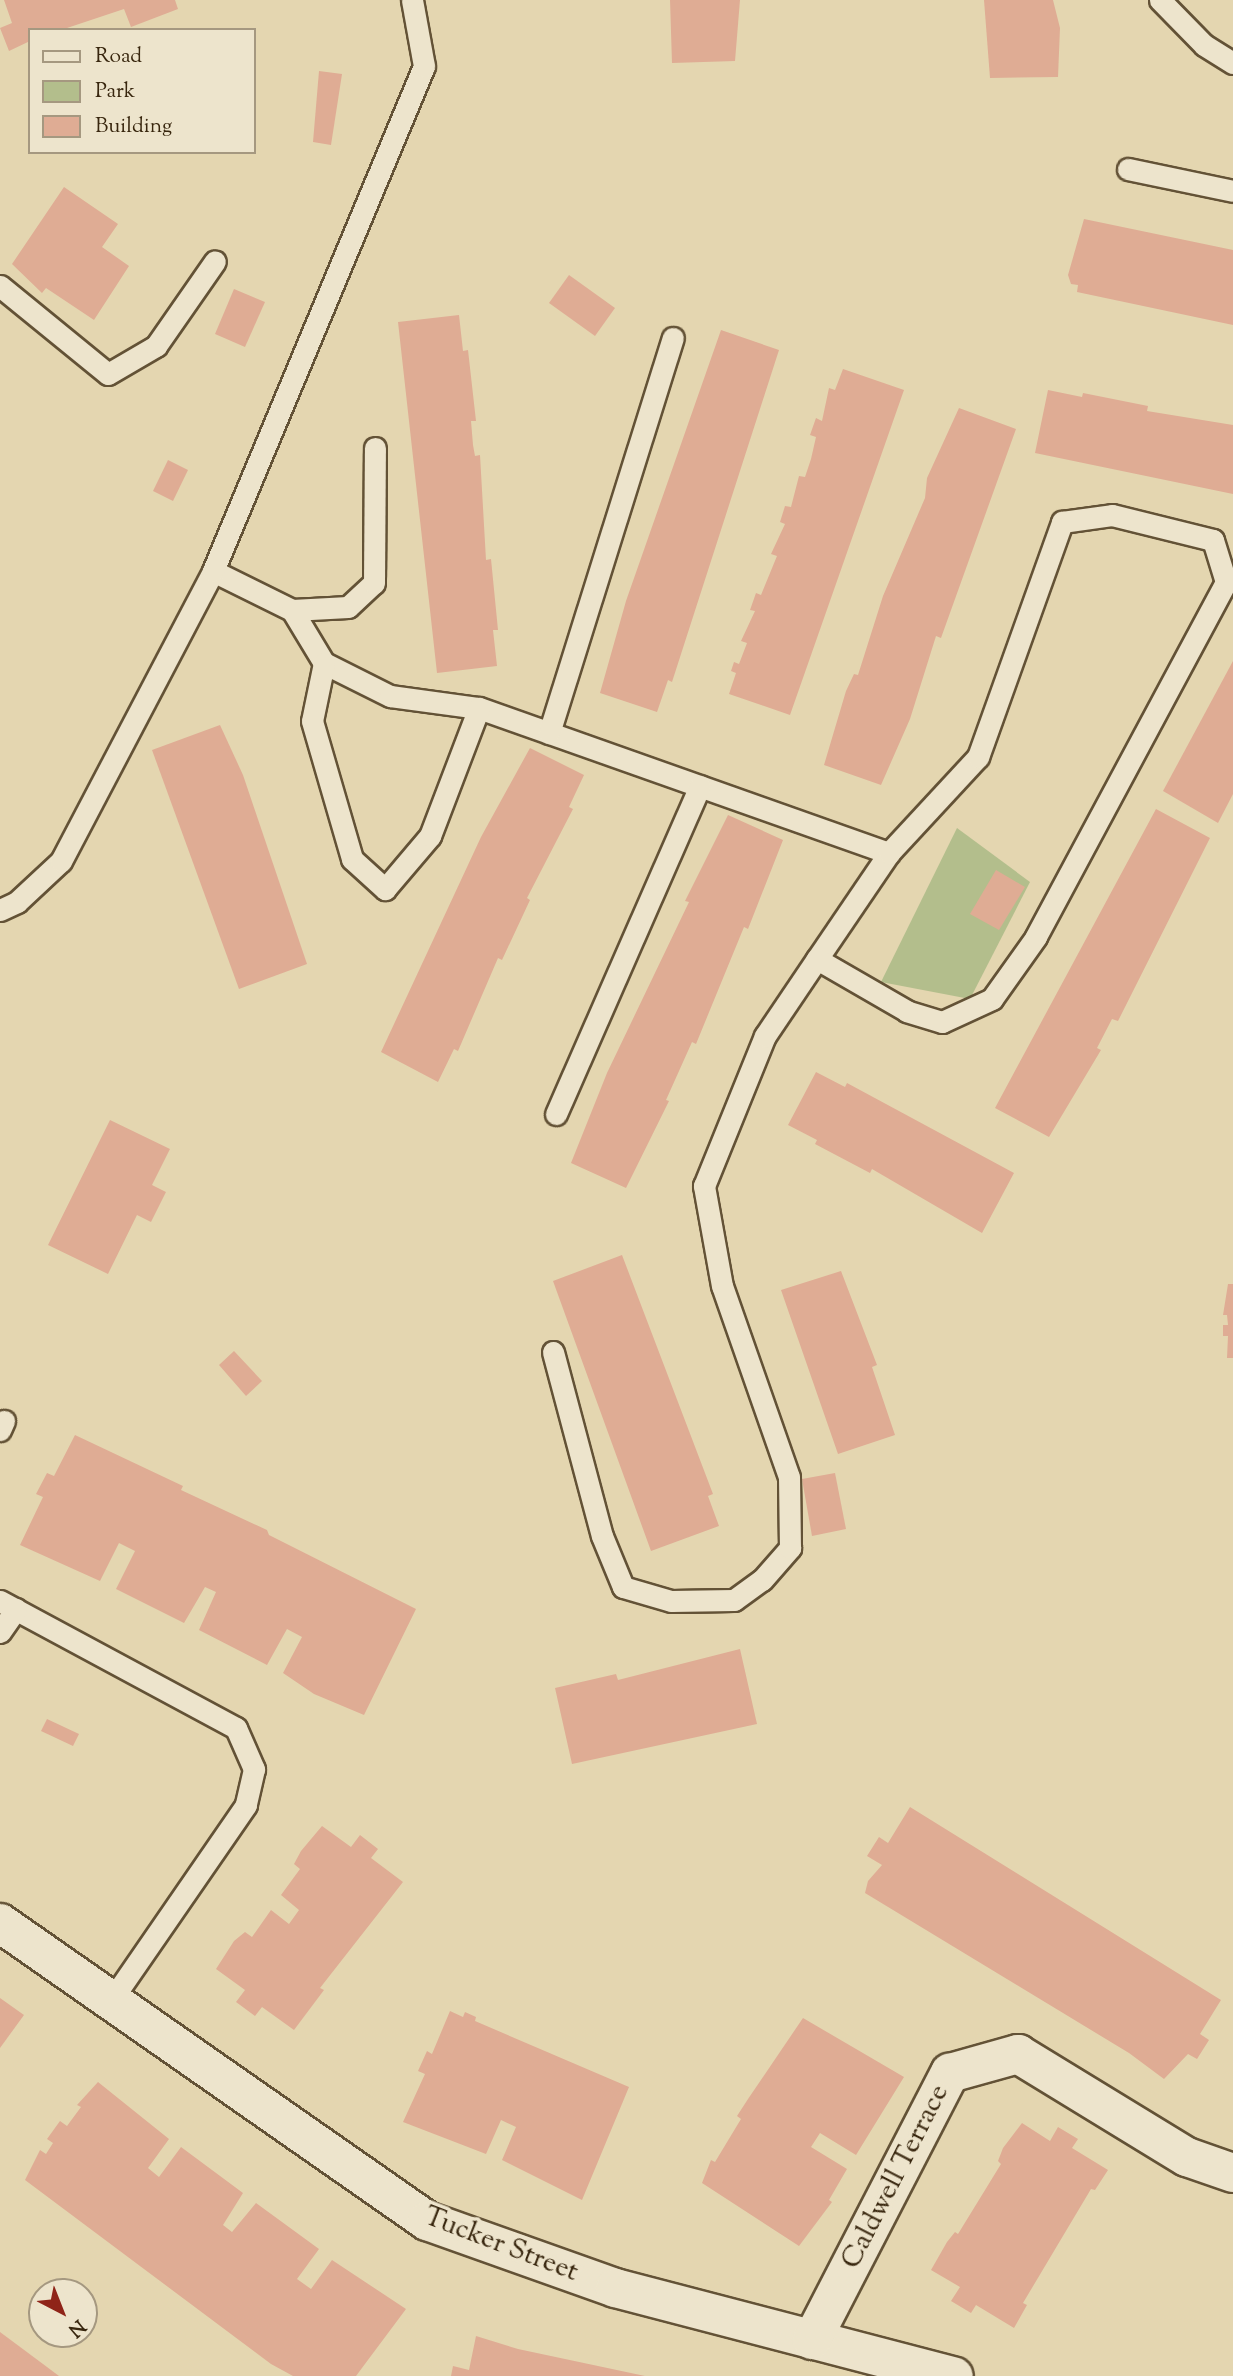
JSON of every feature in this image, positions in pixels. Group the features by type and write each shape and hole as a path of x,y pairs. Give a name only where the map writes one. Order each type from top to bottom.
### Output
{"street":[{"name":"Tucker Street","path":"0,1923 427,2221 615,2288 954,2376"},
{"name":"Caldwell Terrace","path":"812,2340 950,2073 1018,2053 1187,2157 1233,2173"}],"lane":[{"path":"0,909 17,902 61,860 213,571 424,66 412,0"},
{"path":"1160,0 1204,45 1233,63"},
{"path":"1128,169 1233,191"},
{"path":"0,286 108,374 156,346 215,261"},
{"path":"549,733 673,338"},
{"path":"213,571 292,610 348,607 374,583 375,448"},
{"path":"553,1352 602,1536 623,1587 671,1601 734,1600 762,1580 790,1548 789,1478 722,1286 704,1186 765,1036 817,959 889,853 978,757 1062,522 1112,515 1213,540 1226,582 1036,937 992,999 942,1023 907,1011 817,959"},
{"path":"292,610 324,663 390,696 479,708 889,853"},
{"path":"324,663 312,721 352,859 385,890 430,836 479,708"},
{"path":"556,1114 700,786"},
{"path":"0,1632 8,1605 236,1728 254,1769 246,1805 111,2001"}],"green space":[{"path":"957,828 1030,882 970,999 881,982"}],"building":[{"path":"4,0 175,0 178,9 131,27 124,9 67,28 28,28 28,42 9,51 0,28 12,23"},
{"path":"670,0 740,0 735,61 672,63"},
{"path":"984,0 1053,0 1060,28 1058,77 990,78"},
{"path":"319,71 342,74 331,145 313,142"},
{"path":"64,187 118,224 102,247 129,266 94,320 46,288 42,293 12,264"},
{"path":"1084,219 1233,250 1233,325 1077,292 1078,285 1071,284 1068,275"},
{"path":"569,275 615,308 595,336 549,303"},
{"path":"234,289 265,302 245,347 215,334"},
{"path":"459,315 463,351 468,350 476,421 471,421 473,445 475,456 480,455 486,560 491,559 498,630 493,630 497,666 437,673 398,322"},
{"path":"721,330 779,350 672,682 668,680 657,712 600,693 626,601"},
{"path":"843,369 904,390 790,715 729,694 736,673 731,671 734,662 739,664 747,643 741,641 755,611 750,610 756,593 761,595 777,556 771,554 785,524 780,522 785,506 791,507 799,476 805,477 816,437 810,435 816,418 822,421 829,388 835,390"},
{"path":"1048,390 1082,397 1083,393 1148,406 1147,411 1233,425 1233,494 1035,453"},
{"path":"959,408 1016,429 941,638 936,636 910,719 881,785 824,765 846,691 854,674 858,675 883,596 925,498 927,478"},
{"path":"168,460 188,470 173,501 153,491"},
{"path":"1233,661 1233,794 1218,823 1163,791"},
{"path":"220,725 243,775 307,964 239,989 152,750"},
{"path":"530,748 584,775 569,807 573,809 527,898 530,900 502,960 498,958 458,1051 454,1049 438,1082 381,1052 481,837"},
{"path":"1156,809 1210,838 1118,1021 1112,1019 1097,1048 1101,1050 1049,1137 995,1108"},
{"path":"728,815 783,840 748,929 744,927 696,1044 692,1042 666,1100 669,1101 626,1188 571,1163 607,1073 689,902 685,901"},
{"path":"996,870 1025,887 999,930 970,914"},
{"path":"816,1072 845,1087 847,1083 1014,1173 982,1233 872,1169 870,1173 815,1144 817,1140 788,1125"},
{"path":"110,1120 170,1149 152,1185 166,1192 151,1222 137,1215 108,1274 48,1245"},
{"path":"622,1255 713,1494 708,1496 719,1526 651,1551 553,1281"},
{"path":"841,1271 877,1365 872,1367 895,1435 838,1454 781,1290"},
{"path":"1228,1284 1233,1284 1233,1358 1227,1358 1228,1336 1223,1336 1223,1325 1228,1325 1227,1315 1223,1315"},
{"path":"234,1351 262,1381 246,1396 219,1365"},
{"path":"75,1435 183,1486 181,1490 267,1530 269,1535 416,1609 364,1715 314,1694 283,1673 302,1637 287,1629 267,1665 199,1630 216,1592 205,1587 184,1623 116,1589 135,1551 119,1543 100,1581 20,1545 43,1497 36,1494 47,1473 54,1476"},
{"path":"835,1473 846,1529 812,1536 802,1479"},
{"path":"740,1649 757,1724 572,1764 555,1688 616,1674 618,1680"},
{"path":"47,1719 79,1734 73,1746 41,1731"},
{"path":"910,1807 1221,2000 1200,2034 1209,2040 1197,2059 1188,2054 1164,2079 1129,2053 865,1893 868,1881 882,1865 867,1856 879,1837 888,1843"},
{"path":"322,1826 351,1847 360,1835 378,1849 371,1858 403,1882 320,1988 324,1990 294,2030 262,2007 255,2016 236,2002 245,1990 216,1969 234,1941 245,1932 252,1937 271,1910 289,1924 299,1910 281,1895 300,1869 294,1864 301,1851"},
{"path":"0,1998 24,2015 0,2048"},
{"path":"450,2011 463,2017 465,2012 476,2017 475,2021 629,2087 582,2200 502,2160 516,2127 501,2120 486,2154 403,2122 425,2074 418,2071 427,2051 432,2054"},
{"path":"803,2018 904,2077 856,2155 820,2133 811,2147 847,2169 829,2200 832,2202 799,2246 702,2183 711,2160 715,2162 741,2119 737,2116"},
{"path":"98,2082 169,2139 148,2168 159,2177 181,2147 243,2193 223,2225 232,2232 256,2203 319,2249 297,2279 311,2289 332,2260 406,2309 356,2376 293,2376 271,2364 25,2180 40,2150 46,2154 53,2143 47,2139 60,2121 67,2126 81,2107 77,2105"},
{"path":"1022,2123 1050,2141 1058,2127 1078,2139 1072,2148 1108,2170 1095,2190 1091,2189 1023,2303 1027,2305 1014,2328 976,2305 971,2313 951,2301 960,2287 931,2270 947,2242 955,2232 958,2234 1001,2164 998,2161 1003,2148"},
{"path":"0,2332 47,2367 59,2376 0,2376"},
{"path":"476,2336 518,2349 645,2376 451,2376 453,2366 469,2370"}]}
